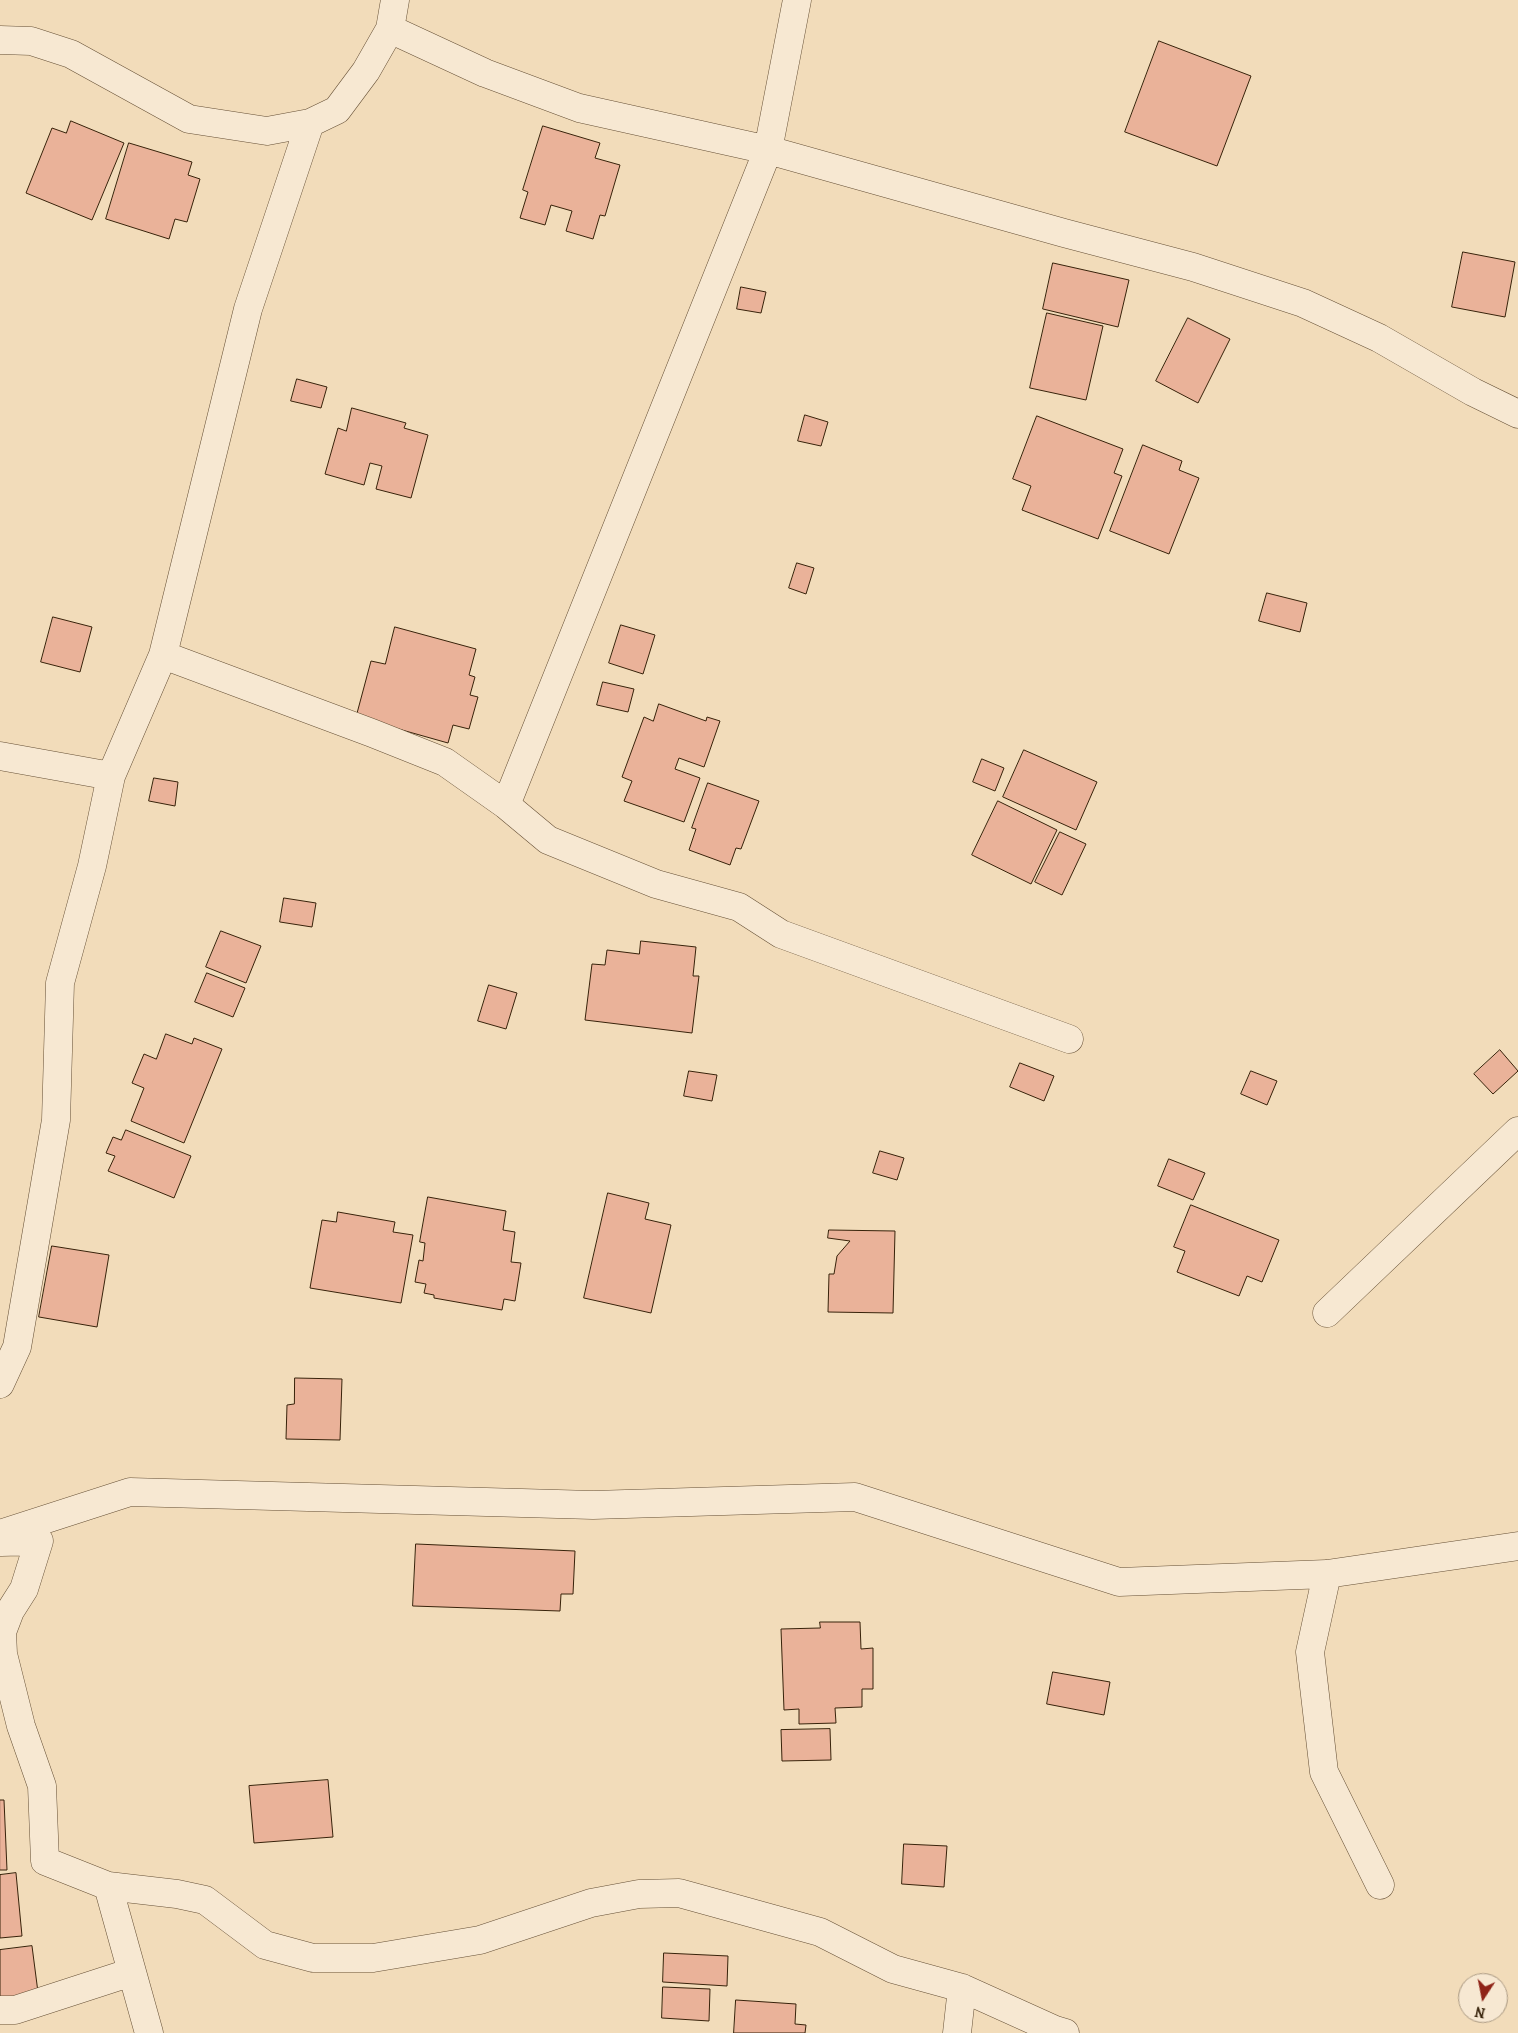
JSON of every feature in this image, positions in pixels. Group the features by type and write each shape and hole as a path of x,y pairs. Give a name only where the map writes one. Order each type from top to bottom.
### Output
{"street":[{"path":"0,40 31,41 71,54 189,120 266,131 310,123 337,110 366,71 390,29 394,0"},
{"path":"506,805 768,150 797,0"},
{"path":"390,29 485,73 579,108 768,150 1064,234 1193,267 1304,303 1379,338 1473,392 1518,414"},
{"path":"0,1384 17,1347 56,1120 60,983 92,866 111,776 163,654 248,309 310,123"},
{"path":"163,654 372,732 445,762 506,805 548,840 656,884 738,907 781,934 1069,1039"},
{"path":"0,756 111,776"},
{"path":"1327,1313 1518,1131"},
{"path":"0,1534 130,1492 592,1505 855,1496 1118,1582 1327,1574 1518,1546"},
{"path":"0,1542 39,1541 24,1589 10,1611 2,1632 3,1654 19,1717 42,1786 45,1861 108,1886 177,1894 206,1900 264,1945 313,1958 373,1958 480,1940 590,1903 639,1894 679,1893 820,1932 892,1969 962,1988 1065,2033"},
{"path":"1327,1574 1310,1652 1324,1772 1380,1885"},
{"path":"108,1886 149,2033"},
{"path":"0,2010 15,2010 132,1972"},
{"path":"957,2033 962,1988"}],"building":[{"path":"1159,41 1251,76 1217,166 1125,132"},
{"path":"71,121 124,143 92,220 26,193 52,128 66,133"},
{"path":"543,126 600,143 595,158 620,165 605,216 600,215 593,239 566,231 572,211 551,205 545,225 520,218 528,192 523,190"},
{"path":"129,143 192,162 188,175 200,179 187,222 175,219 169,239 106,219"},
{"path":"1463,252 1515,262 1505,317 1452,307"},
{"path":"1053,263 1129,280 1118,327 1043,309"},
{"path":"741,287 766,292 761,313 737,309"},
{"path":"1047,313 1103,326 1086,400 1030,388"},
{"path":"1188,318 1230,339 1198,403 1156,381"},
{"path":"297,379 327,387 321,408 291,401"},
{"path":"352,408 406,423 404,428 428,435 411,498 376,489 382,466 370,463 364,485 325,474 338,428 346,431"},
{"path":"805,415 828,422 821,446 798,441"},
{"path":"1037,416 1123,449 1114,473 1122,476 1098,539 1022,510 1031,486 1013,479"},
{"path":"1143,445 1182,461 1179,470 1199,478 1169,554 1110,531"},
{"path":"797,563 814,568 806,594 789,588"},
{"path":"1267,593 1307,603 1300,632 1259,621"},
{"path":"53,617 92,627 80,672 41,662"},
{"path":"621,625 655,635 643,674 609,663"},
{"path":"395,627 476,649 469,675 475,677 470,695 478,697 469,729 453,725 448,743 356,717 371,661 385,664"},
{"path":"603,682 634,689 628,712 597,705"},
{"path":"659,704 706,721 707,717 720,721 704,767 679,758 675,769 700,778 684,822 624,801 632,781 622,777 644,717 653,721"},
{"path":"1024,750 1097,782 1076,830 1003,797"},
{"path":"982,759 1004,768 995,791 973,782"},
{"path":"154,778 178,782 175,806 149,801"},
{"path":"708,783 759,801 741,849 736,848 730,865 689,850 696,829 692,828"},
{"path":"998,801 1057,830 1031,884 972,855"},
{"path":"1060,832 1086,844 1062,895 1035,882"},
{"path":"284,898 316,903 312,927 280,922"},
{"path":"221,931 261,946 246,983 206,967"},
{"path":"641,941 696,947 693,976 699,976 692,1033 585,1020 592,964 605,965 607,950 639,954"},
{"path":"207,973 245,988 233,1017 195,1002"},
{"path":"489,985 517,993 506,1029 478,1021"},
{"path":"166,1034 192,1044 194,1038 222,1049 184,1143 131,1121 144,1088 132,1083 144,1054 156,1059"},
{"path":"1500,1050 1518,1071 1493,1094 1474,1074"},
{"path":"1020,1063 1054,1076 1044,1101 1010,1087"},
{"path":"689,1071 717,1075 712,1101 684,1096"},
{"path":"1251,1071 1277,1081 1267,1105 1241,1094"},
{"path":"126,1130 191,1156 174,1198 108,1171 115,1156 106,1153 113,1137 121,1140"},
{"path":"880,1151 904,1158 897,1180 873,1173"},
{"path":"1169,1159 1205,1173 1193,1200 1158,1186"},
{"path":"608,1193 649,1203 645,1219 671,1225 651,1313 584,1298"},
{"path":"428,1197 506,1211 503,1230 515,1232 511,1262 521,1263 515,1301 504,1299 502,1310 434,1298 434,1295 424,1293 426,1284 415,1282 419,1260 423,1261 425,1243 420,1242"},
{"path":"1191,1205 1279,1240 1262,1282 1247,1276 1239,1296 1177,1272 1185,1251 1174,1247"},
{"path":"338,1212 395,1222 393,1232 413,1235 401,1303 310,1288 322,1220 336,1222"},
{"path":"829,1230 895,1231 893,1313 828,1312 829,1274 834,1274 837,1256 850,1241 828,1238"},
{"path":"52,1246 109,1255 97,1327 39,1317"},
{"path":"295,1378 342,1379 340,1440 286,1439 287,1405 294,1404"},
{"path":"416,1544 575,1551 573,1594 561,1594 560,1611 413,1606"},
{"path":"820,1622 860,1622 861,1649 873,1648 873,1689 862,1689 862,1707 835,1708 836,1723 799,1724 799,1709 784,1710 781,1629 820,1628"},
{"path":"1053,1672 1110,1682 1104,1715 1047,1704"},
{"path":"830,1729 831,1760 782,1761 781,1730"},
{"path":"328,1780 333,1837 254,1843 249,1786"},
{"path":"0,1800 4,1800 7,1870 0,1870"},
{"path":"904,1844 947,1846 944,1887 902,1884"},
{"path":"16,1873 22,1936 0,1938 0,1875"},
{"path":"32,1946 39,2000 0,2005 0,1950"},
{"path":"664,1953 728,1956 727,1986 663,1982"},
{"path":"663,1987 710,1989 709,2021 662,2018"},
{"path":"736,2000 796,2004 795,2024 806,2025 805,2033 734,2033"}]}
